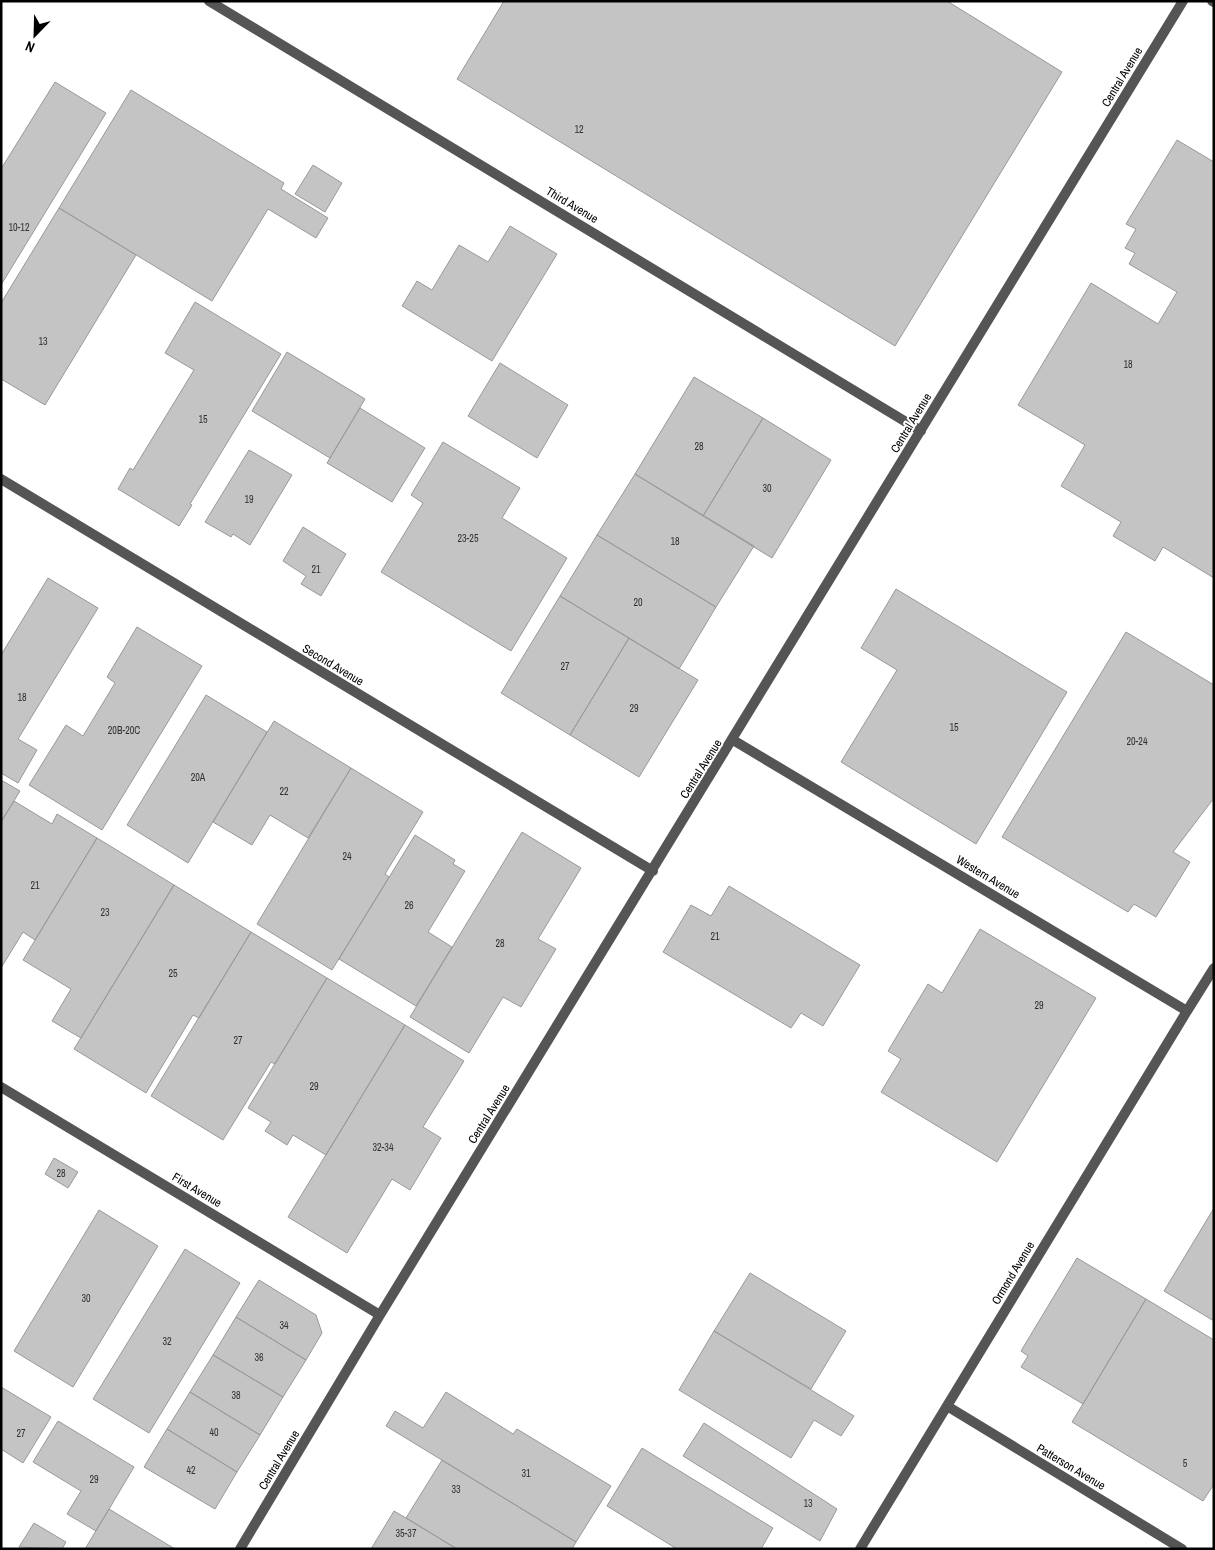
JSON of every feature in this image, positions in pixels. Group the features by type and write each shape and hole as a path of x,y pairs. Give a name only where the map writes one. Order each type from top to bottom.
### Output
{"street":[{"name":"Third Avenue","path":"209,1 921,431"},
{"name":"Central Avenue","path":"240,1549 380,1315 1183,1"},
{"name":"Second Avenue","path":"1,480 652,871"},
{"name":"Western Avenue","path":"733,740 1188,1011"},
{"path":"1188,1011 1214,968"},
{"name":"Ormond Avenue","path":"860,1549 1188,1011"},
{"name":"First Avenue","path":"1,1087 380,1315"},
{"name":"Patterson Avenue","path":"947,1406 1182,1549"}],"building":[{"path":"504,1 947,1 1062,72 895,346 457,79"},
{"path":"55,82 106,113 1,285 1,169"},
{"path":"131,90 284,183 281,189 328,218 316,238 268,209 212,301 59,208"},
{"path":"1177,140 1214,162 1214,578 1163,547 1155,561 1113,536 1121,522 1061,486 1085,445 1018,405 1091,283 1158,324 1177,292 1129,264 1135,253 1125,248 1136,229 1126,224"},
{"path":"313,165 342,183 325,212 295,194"},
{"path":"59,208 136,255 45,405 1,379 1,303"},
{"path":"510,226 557,254 492,361 402,306 417,281 432,290 459,245 488,262"},
{"path":"195,302 281,354 190,504 192,505 179,526 118,489 130,468 133,470 194,370 165,353"},
{"path":"287,352 365,399 330,458 252,411"},
{"path":"500,363 568,405 537,458 468,416"},
{"path":"694,377 763,418 703,516 635,474"},
{"path":"360,408 425,448 392,502 327,463"},
{"path":"763,418 831,460 772,558 703,516"},
{"path":"443,442 520,488 502,518 567,558 511,651 381,572 423,503 411,495"},
{"path":"249,450 292,475 250,545 233,534 231,537 205,522"},
{"path":"635,474 754,546 716,607 597,535"},
{"path":"303,527 346,554 321,596 301,584 306,576 283,561"},
{"path":"597,535 716,607 679,669 560,596"},
{"path":"48,578 98,608 18,739 37,750 18,783 1,773 1,655"},
{"path":"896,589 1067,692 976,844 841,762 897,670 861,648"},
{"path":"560,596 629,638 570,735 501,693"},
{"path":"137,627 202,666 102,830 29,785 66,725 83,736 115,683 107,677"},
{"path":"1126,632 1214,685 1214,798 1173,852 1190,862 1156,917 1134,904 1128,912 1002,837"},
{"path":"629,638 698,680 639,777 570,735"},
{"path":"206,695 267,732 188,863 127,825"},
{"path":"274,721 351,768 308,838 270,815 252,845 213,822"},
{"path":"351,768 423,812 385,874 389,877 332,970 257,924"},
{"path":"1,780 20,791 1,822"},
{"path":"14,801 52,824 57,814 97,838 35,940 23,932 1,968 1,822"},
{"path":"522,832 581,868 538,939 556,949 521,1007 503,997 469,1053 410,1017"},
{"path":"415,835 455,860 453,864 465,871 428,932 452,947 416,1006 339,959"},
{"path":"97,838 174,885 81,1038 52,1021 71,989 23,960"},
{"path":"174,885 251,932 199,1018 193,1015 146,1093 74,1049"},
{"path":"729,886 860,965 823,1026 801,1013 791,1028 663,952 691,905 711,916"},
{"path":"980,929 1096,998 997,1162 881,1092 901,1059 888,1051 928,984 942,993"},
{"path":"251,932 327,978 275,1064 271,1062 223,1140 151,1096"},
{"path":"327,978 405,1025 326,1155 293,1135 287,1145 265,1131 271,1122 248,1108"},
{"path":"405,1025 464,1061 423,1127 441,1138 410,1190 392,1179 347,1253 288,1217"},
{"path":"54,1158 78,1172 68,1188 45,1174"},
{"path":"1214,1208 1214,1321 1164,1291"},
{"path":"99,1210 158,1246 73,1387 14,1351"},
{"path":"185,1249 240,1283 149,1433 93,1399"},
{"path":"1077,1258 1146,1299 1083,1404 1021,1367 1028,1356 1021,1351"},
{"path":"750,1273 846,1331 811,1389 714,1331"},
{"path":"259,1280 316,1315 322,1333 306,1360 236,1317"},
{"path":"1146,1299 1214,1340 1214,1484 1203,1501 1072,1422"},
{"path":"236,1317 306,1360 283,1397 213,1355"},
{"path":"714,1331 854,1416 841,1436 814,1420 791,1458 679,1390"},
{"path":"213,1355 283,1397 260,1435 190,1392"},
{"path":"1,1387 51,1417 23,1463 1,1449"},
{"path":"190,1392 260,1435 237,1472 167,1429"},
{"path":"446,1392 513,1434 517,1429 611,1486 576,1542 386,1426 395,1411 423,1428"},
{"path":"58,1421 134,1467 96,1531 67,1514 81,1491 33,1462"},
{"path":"704,1423 837,1509 820,1541 683,1456"},
{"path":"167,1429 237,1472 215,1509 144,1467"},
{"path":"642,1448 773,1528 761,1549 677,1549 607,1506"},
{"path":"442,1460 576,1542 572,1549 457,1549 406,1518"},
{"path":"109,1509 175,1549 85,1549"},
{"path":"394,1511 406,1518 457,1549 371,1549"},
{"path":"34,1523 66,1542 62,1549 19,1547"}]}
